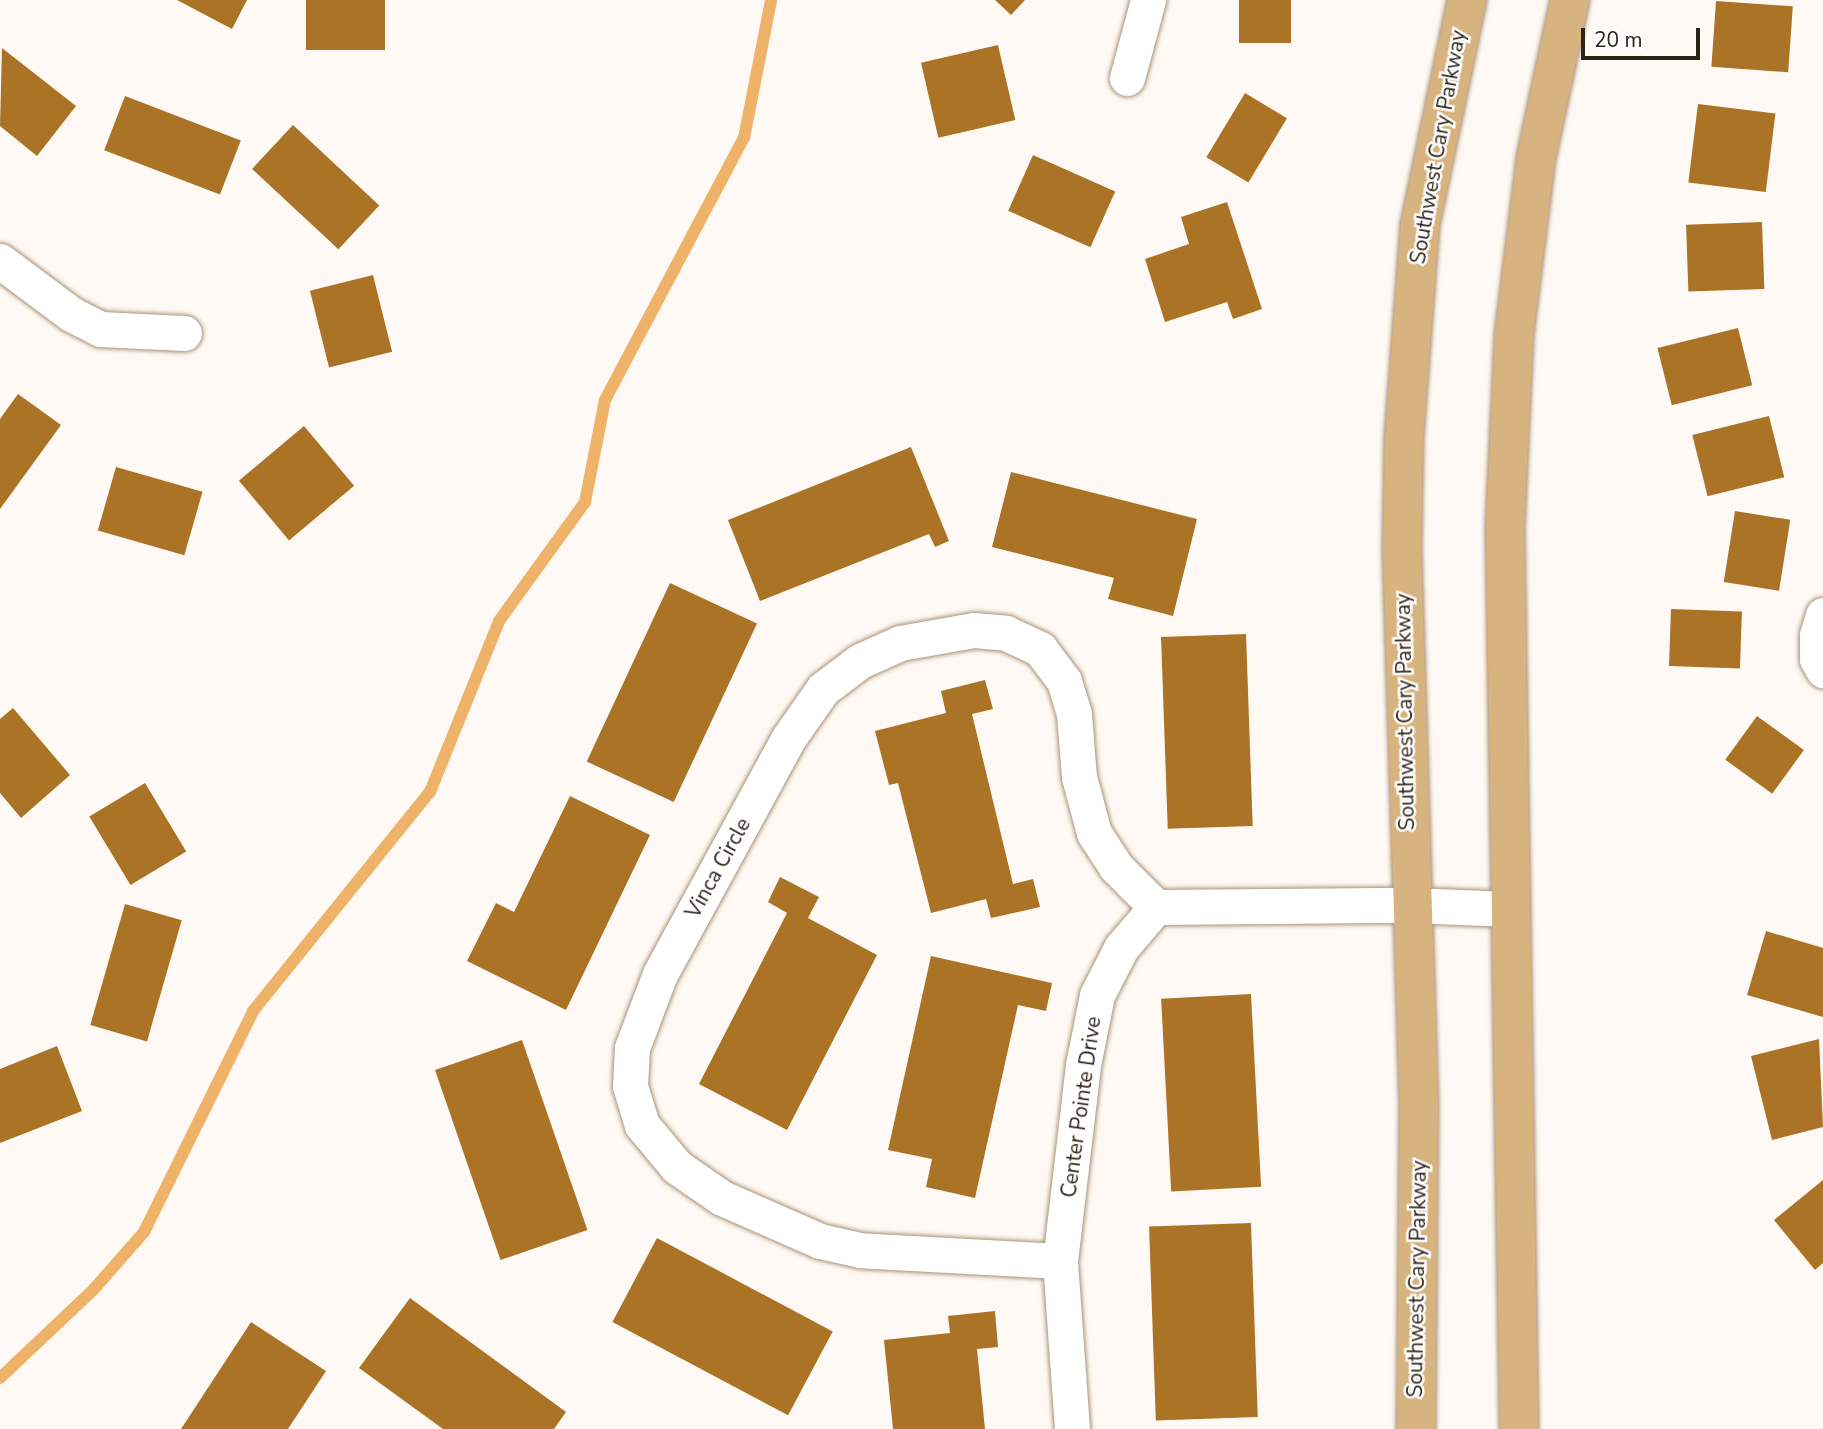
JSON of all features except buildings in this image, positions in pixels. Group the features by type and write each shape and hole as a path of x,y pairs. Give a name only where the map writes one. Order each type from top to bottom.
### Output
{"main road":[{"name":"Southwest Cary Parkway","path":"1416,1429 1419,1109 1410,905 1402,548 1409,323 1420,225 1466,0"},
{"path":"1519,1429 1505,527 1514,335 1536,158 1570,0"}],"street":[{"path":"1127,78 1148,0"},
{"path":"0,261 71,314 100,329 184,333"},
{"path":"1823,615 1816,635 1817,659 1823,670"},
{"name":"Vinca Circle","path":"1060,1261 860,1250 820,1241 722,1198 677,1167 642,1125 630,1087 632,1048 660,974 788,739 823,690 860,660 900,643 974,630 1006,633 1040,649 1064,681 1074,714 1079,778 1094,833 1116,867 1156,907"},
{"path":"1156,907 1410,905 1511,909"},
{"name":"Center Pointe Drive","path":"1072,1429 1060,1261 1083,1065 1097,996 1121,948 1156,907"}],"waterway":[{"path":"0,1378 94,1289 144,1232 253,1011 430,792 499,621 585,502 605,400 744,138 771,0"}]}
